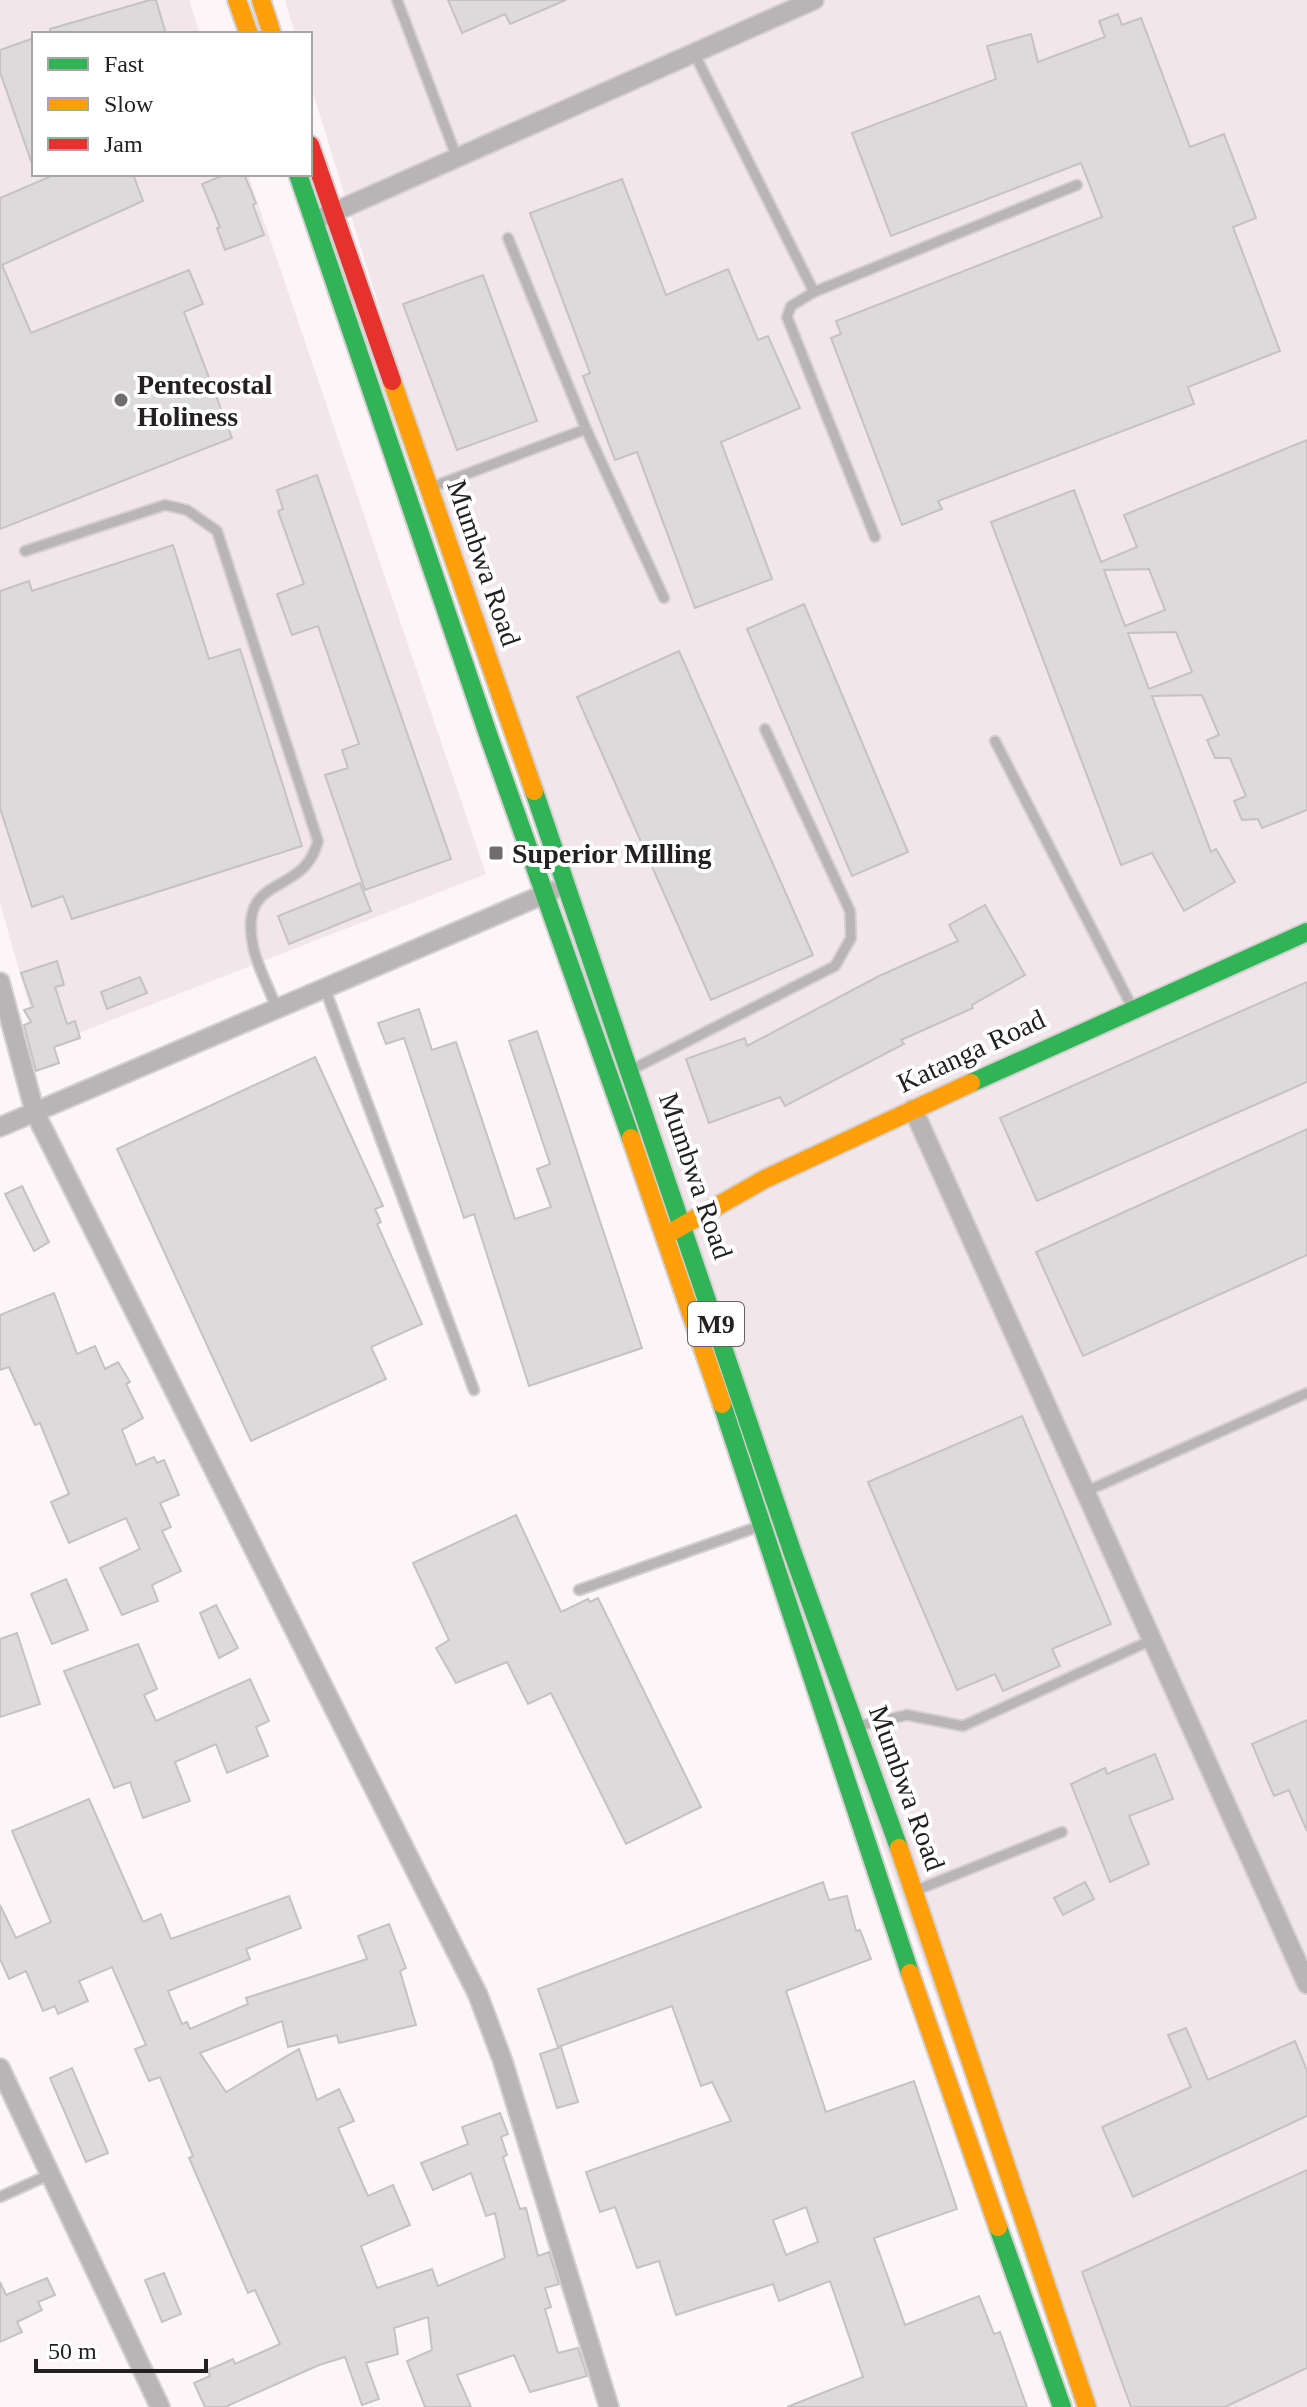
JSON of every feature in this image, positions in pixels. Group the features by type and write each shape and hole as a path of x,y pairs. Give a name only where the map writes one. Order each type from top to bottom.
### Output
{"main road":[{"path":"237,0 248,32"},
{"path":"261,0 271,32"},
{"name":"Mumbwa Road","path":"312,151 684,1226 792,1551 914,1891 1087,2407"},
{"name":"Mumbwa Road","path":"299,176 544,894 666,1235 931,2037 1062,2407"},
{"name":"Katanga Road","path":"666,1235 765,1179 913,1109 1133,1007 1307,932"}],"street":[{"path":"315,221 814,0"},
{"path":"0,1127 566,886"},
{"path":"0,982 35,1113 478,1995 502,2059 609,2407"},
{"path":"913,1109 1307,1984"},
{"path":"0,2068 160,2407"}],"lane":[{"path":"397,0 457,158"},
{"path":"694,53 814,292"},
{"path":"875,537 787,317 791,306 814,292 1077,185"},
{"path":"508,238 586,429 664,598"},
{"path":"428,488 586,429"},
{"path":"25,551 165,505 187,510 217,531 318,841 313,862 292,878 260,894 251,909 253,946 277,1010"},
{"path":"630,1071 835,966 851,938 850,911 765,729"},
{"path":"995,741 1133,1007"},
{"path":"325,989 474,1390"},
{"path":"1087,1491 1307,1393"},
{"path":"579,1590 760,1526"},
{"path":"855,1727 907,1715 963,1726 1154,1639"},
{"path":"914,1891 1062,1832"},
{"path":"0,2197 51,2174"}],"shaded area":[{"path":"0,0 189,0 199,32 32,32 32,176 249,176 486,874 76,1034 32,1016 0,903"},
{"path":"285,0 1307,0 1307,2407 1082,2407 667,1239 312,89 312,32 294,32"}],"building":[{"path":"156,0 165,32 51,32 50,29"},
{"path":"448,0 566,0 510,24 505,14 462,33"},
{"path":"1118,14 1122,25 1141,18 1190,147 1224,134 1256,218 1233,227 1280,351 1188,387 1194,404 938,501 942,509 902,525 831,338 841,334 836,321 1102,217 1081,163 891,236 852,133 996,79 987,46 1031,34 1038,62 1105,37 1099,21"},
{"path":"32,39 31,161 0,72 0,50"},
{"path":"51,176 134,176 143,201 2,265 31,333 189,270 203,304 184,312 232,438 0,529 0,198"},
{"path":"221,176 245,176 264,235 225,250 217,228 220,227 202,184"},
{"path":"622,179 666,295 728,269 758,340 768,336 800,408 721,442 772,579 695,608 637,452 615,460 583,376 590,373 530,213"},
{"path":"483,275 537,421 457,450 403,304"},
{"path":"1307,440 1307,810 1262,828 1258,819 1242,820 1234,801 1246,796 1230,758 1215,758 1207,740 1219,735 1202,695 1152,696 1211,852 1216,849 1235,882 1184,911 1152,853 1121,865 991,522 1074,490 1101,562 1137,547 1124,515","holes":["1149,569 1165,610 1125,626 1104,570","1176,632 1192,672 1149,689 1128,633"]},
{"path":"317,475 451,859 365,890 325,775 348,768 342,750 359,744 318,626 292,635 277,594 304,584 278,511 283,509 277,490"},
{"path":"173,545 209,659 240,649 302,846 72,919 63,896 32,907 0,808 0,591 29,581 32,591"},
{"path":"804,604 908,852 852,876 747,629"},
{"path":"679,651 813,955 711,1000 577,697"},
{"path":"360,883 371,911 289,944 278,916"},
{"path":"985,905 1025,975 972,1005 973,1008 901,1040 904,1044 785,1106 780,1097 709,1123 686,1059 745,1038 747,1046 879,976 958,941 949,925"},
{"path":"57,961 64,985 55,987 67,1024 75,1021 80,1038 54,1047 59,1063 36,1071 24,1025 31,1022 24,1010 33,1007 21,973"},
{"path":"140,977 147,993 107,1009 101,992"},
{"path":"1307,982 1307,1082 1037,1201 1000,1118"},
{"path":"419,1009 432,1050 456,1042 515,1219 551,1207 537,1169 550,1164 509,1041 537,1031 642,1348 529,1386 474,1214 464,1218 404,1038 386,1044 378,1023"},
{"path":"315,1057 383,1206 375,1209 381,1222 377,1224 422,1324 371,1347 386,1379 251,1441 117,1149"},
{"path":"1307,1129 1307,1255 1083,1356 1036,1252"},
{"path":"22,1186 49,1242 34,1251 5,1194"},
{"path":"54,1293 77,1354 95,1346 105,1369 118,1362 130,1382 126,1384 143,1418 122,1430 136,1465 154,1457 157,1463 164,1460 179,1495 160,1503 171,1527 162,1531 181,1571 152,1585 158,1601 122,1615 100,1568 140,1549 126,1518 69,1543 51,1502 69,1494 40,1423 35,1425 9,1367 0,1370 0,1315"},
{"path":"1022,1416 1111,1624 1052,1649 1060,1666 1003,1691 995,1674 957,1690 868,1482"},
{"path":"516,1515 561,1612 588,1599 590,1602 598,1598 701,1807 626,1844 551,1693 528,1704 507,1662 456,1683 436,1648 449,1640 413,1563"},
{"path":"66,1579 88,1630 52,1644 31,1594"},
{"path":"216,1605 238,1648 219,1658 200,1613"},
{"path":"17,1633 40,1704 0,1717 0,1639"},
{"path":"138,1644 157,1689 144,1695 156,1721 250,1679 269,1721 256,1727 268,1756 227,1773 216,1744 175,1762 190,1801 143,1818 130,1782 114,1788 64,1671"},
{"path":"1307,1720 1307,1831 1289,1790 1274,1796 1252,1744"},
{"path":"1155,1754 1173,1799 1129,1816 1149,1864 1110,1882 1071,1784 1105,1768 1107,1774"},
{"path":"89,1799 143,1922 161,1914 171,1939 289,1896 301,1928 246,1949 250,1959 168,1991 182,2024 187,2022 190,2029 248,2004 246,1998 367,1959 358,1936 389,1924 406,1968 400,1971 416,2025 339,2043 337,2035 288,2047 282,2021 200,2053 226,2092 299,2049 317,2100 339,2089 354,2121 338,2128 368,2196 393,2185 410,2225 361,2246 377,2288 432,2269 438,2286 505,2258 495,2213 486,2216 471,2173 433,2190 421,2163 468,2144 462,2127 500,2113 508,2134 501,2137 507,2155 503,2157 520,2209 526,2208 538,2256 549,2252 559,2284 545,2288 551,2307 545,2309 558,2353 578,2348 587,2376 530,2392 514,2355 457,2375 471,2407 425,2407 407,2361 432,2350 428,2317 394,2328 398,2354 366,2363 379,2399 362,2405 345,2357 319,2365 225,2407 205,2407 194,2383 210,2376 208,2370 233,2359 235,2364 280,2344 255,2290 248,2293 189,2158 193,2156 160,2077 149,2081 135,2049 146,2045 112,1967 79,1981 88,2001 58,2014 55,2006 43,2011 26,1971 9,1979 0,1959 0,1905 16,1938 51,1922 12,1831"},
{"path":"823,1882 829,1900 847,1896 856,1931 860,1930 871,1959 786,1991 826,2112 914,2081 957,2209 874,2238 905,2325 979,2296 994,2334 1000,2332 1027,2407 787,2407 863,2377 830,2281 779,2301 773,2284 676,2315 659,2261 637,2268 615,2207 600,2212 586,2172 731,2121 712,2082 701,2086 672,2006 558,2047 538,1989","holes":["806,2207 818,2242 786,2255 773,2220"]},
{"path":"1085,1882 1094,1899 1063,1915 1054,1898"},
{"path":"1186,2028 1208,2080 1295,2041 1307,2071 1307,2116 1133,2197 1102,2127 1191,2087 1168,2035"},
{"path":"561,2047 578,2102 557,2108 540,2054"},
{"path":"72,2068 108,2153 86,2162 50,2078"},
{"path":"1307,2170 1307,2368 1225,2407 1131,2407 1082,2272"},
{"path":"164,2273 181,2314 162,2322 145,2280"},
{"path":"47,2278 55,2295 38,2302 42,2310 17,2322 22,2332 0,2342 0,2282 6,2295"}],"traffic: fast":[{"path":"299,176 489,737 631,1138"},
{"path":"534,791 792,1551 899,1848"},
{"path":"971,1083 1307,932"},
{"path":"722,1404 910,1973"},
{"path":"998,2227 1062,2407"}],"traffic: slow":[{"path":"237,0 248,32"},
{"path":"261,0 271,32"},
{"path":"392,381 534,791"},
{"path":"666,1235 765,1179 971,1083"},
{"path":"631,1138 722,1404"},
{"path":"899,1848 1087,2407"},
{"path":"910,1973 998,2227"}],"traffic: jam":[{"path":"312,151 392,381"}],"place":[{"name":"Pentecostal Holiness","path":"121,400"},
{"name":"Superior Milling","path":"496,853"}]}
